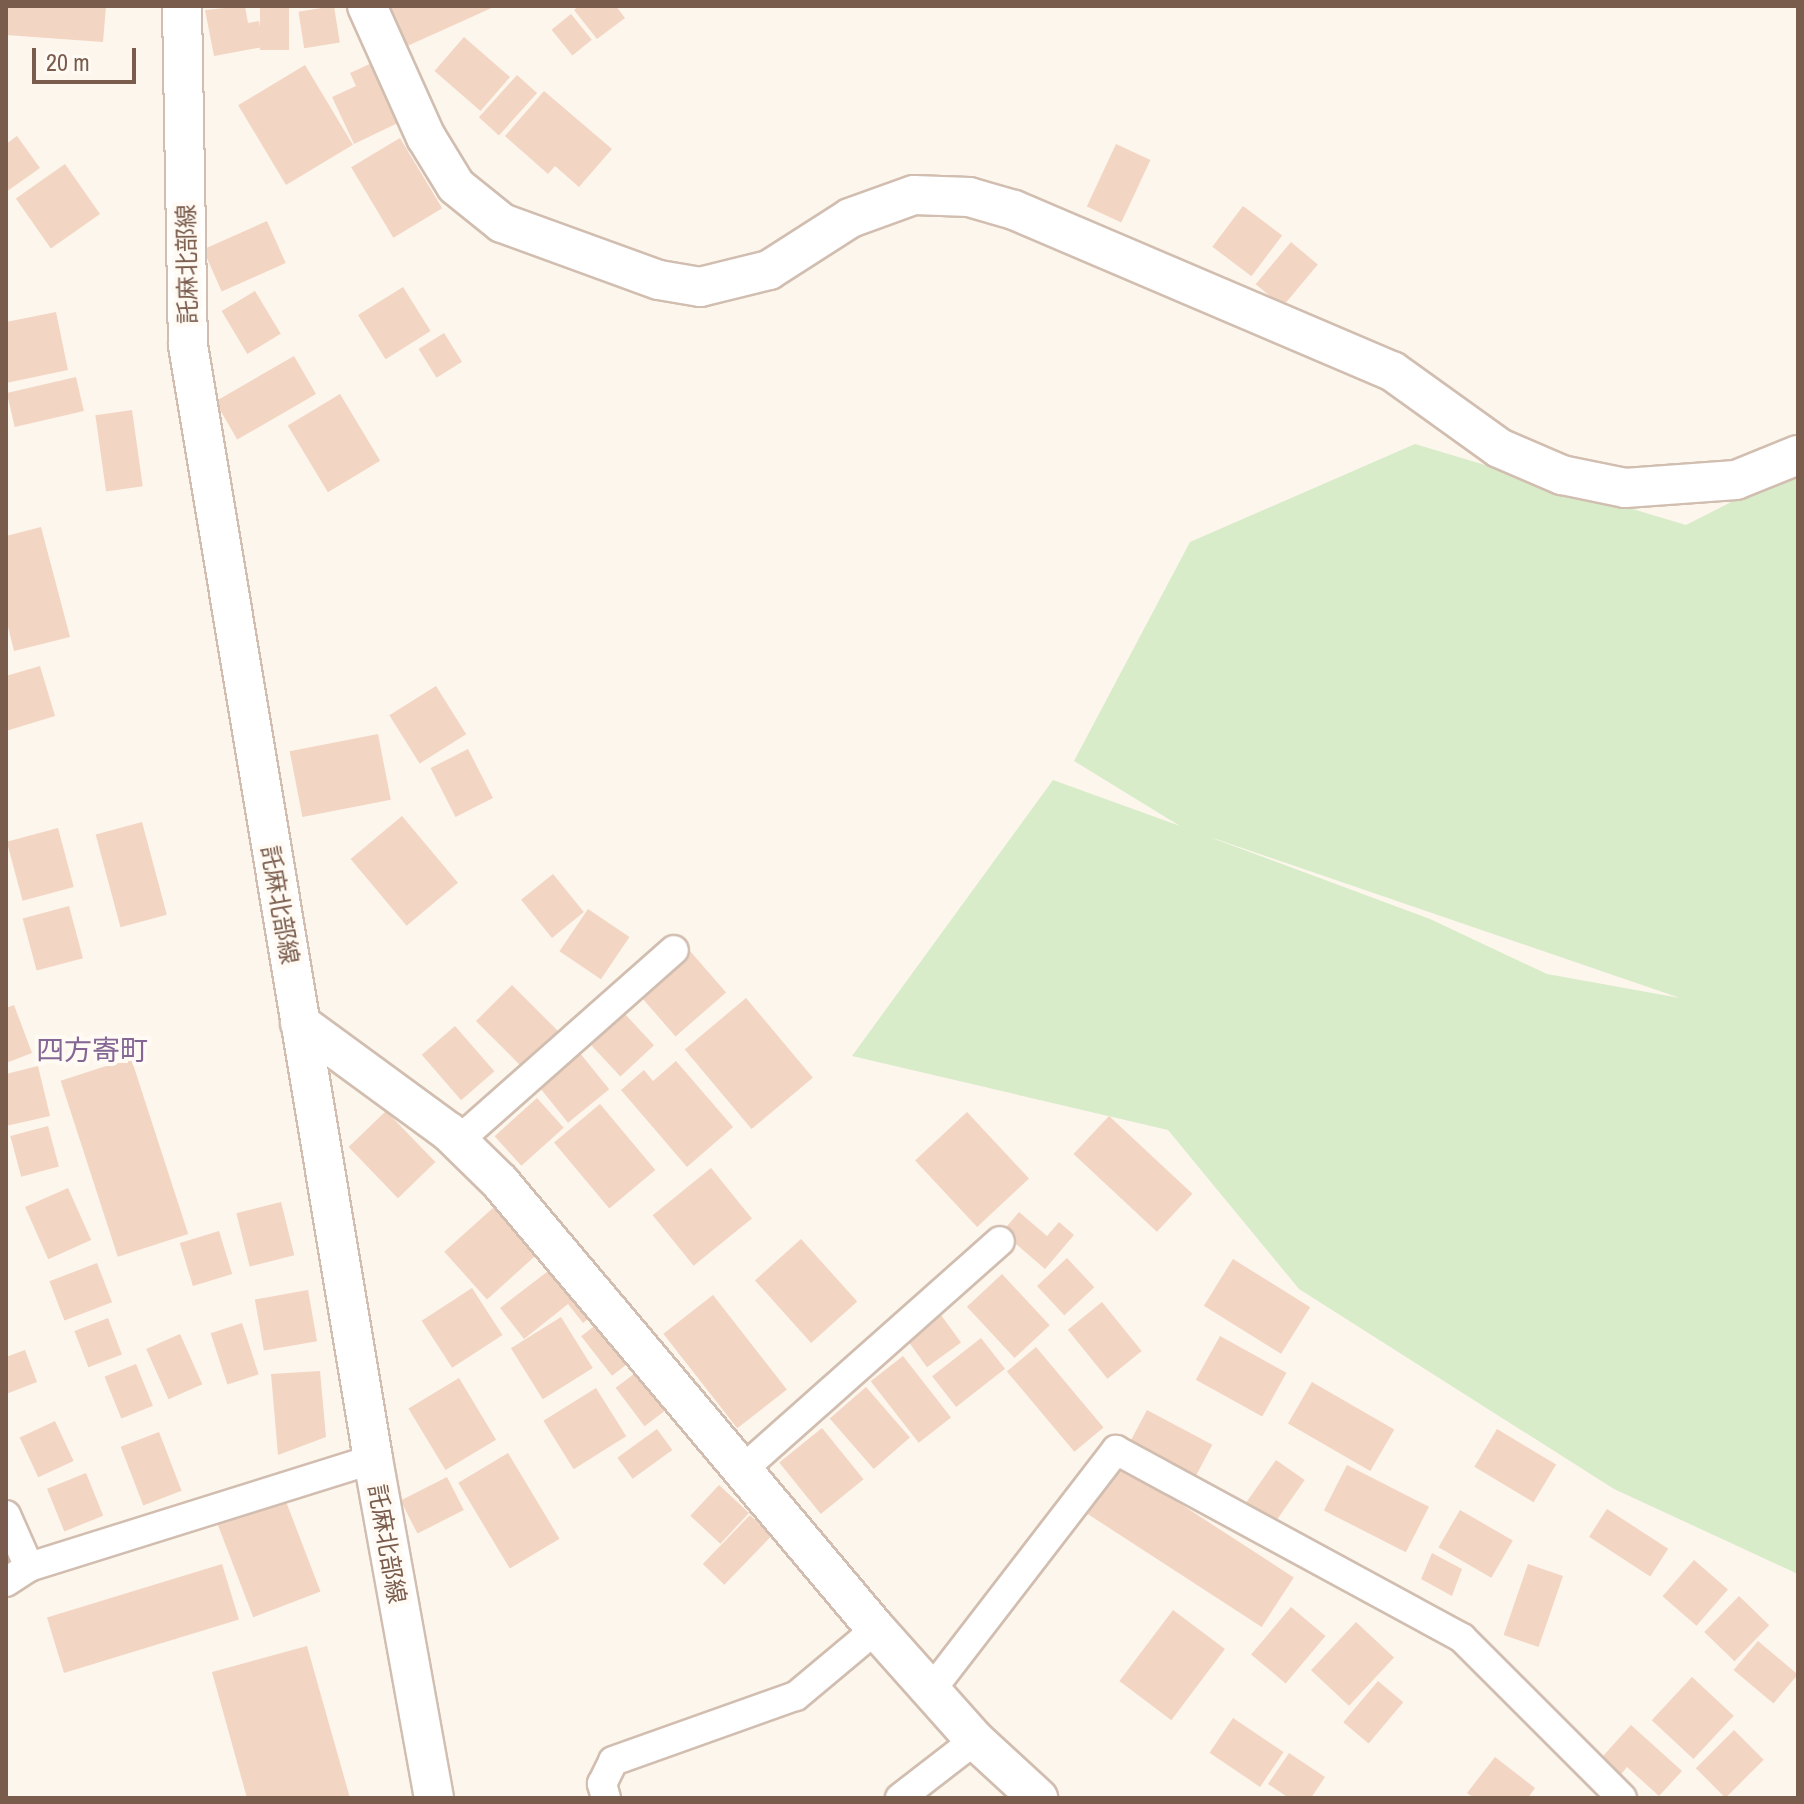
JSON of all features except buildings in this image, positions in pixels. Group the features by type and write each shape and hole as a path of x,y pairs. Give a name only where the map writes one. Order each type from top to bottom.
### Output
{"street":[{"name":"託麻北部線","path":"182,6 188,345 373,1459 434,1798"},
{"path":"367,6 426,137 456,186 502,223 659,280 700,287 769,270 850,218 914,195 969,197 1014,210 1392,371 1499,448 1562,475 1625,488 1736,480 1798,455"},
{"path":"458,1141 674,950"},
{"path":"300,1023 458,1141 500,1182 876,1629 975,1740 1038,1798"},
{"path":"741,1471 1000,1241"},
{"path":"932,1689 1116,1450 1462,1638 1622,1798"},
{"path":"6,1515 18,1575 373,1459"},
{"path":"606,1798 602,1784 613,1761 796,1696 876,1629"},
{"path":"900,1798 975,1740"}],"green space":[{"path":"1415,444 1686,525 1798,468 1798,1574 1614,1489 1299,1289 1168,1130 852,1056 1053,780 1180,826 1074,761 1190,542","holes":["1212,838 1680,998 1547,974 1430,919"]}],"district":[{"name":"四方寄町","path":"92,1050"}]}
